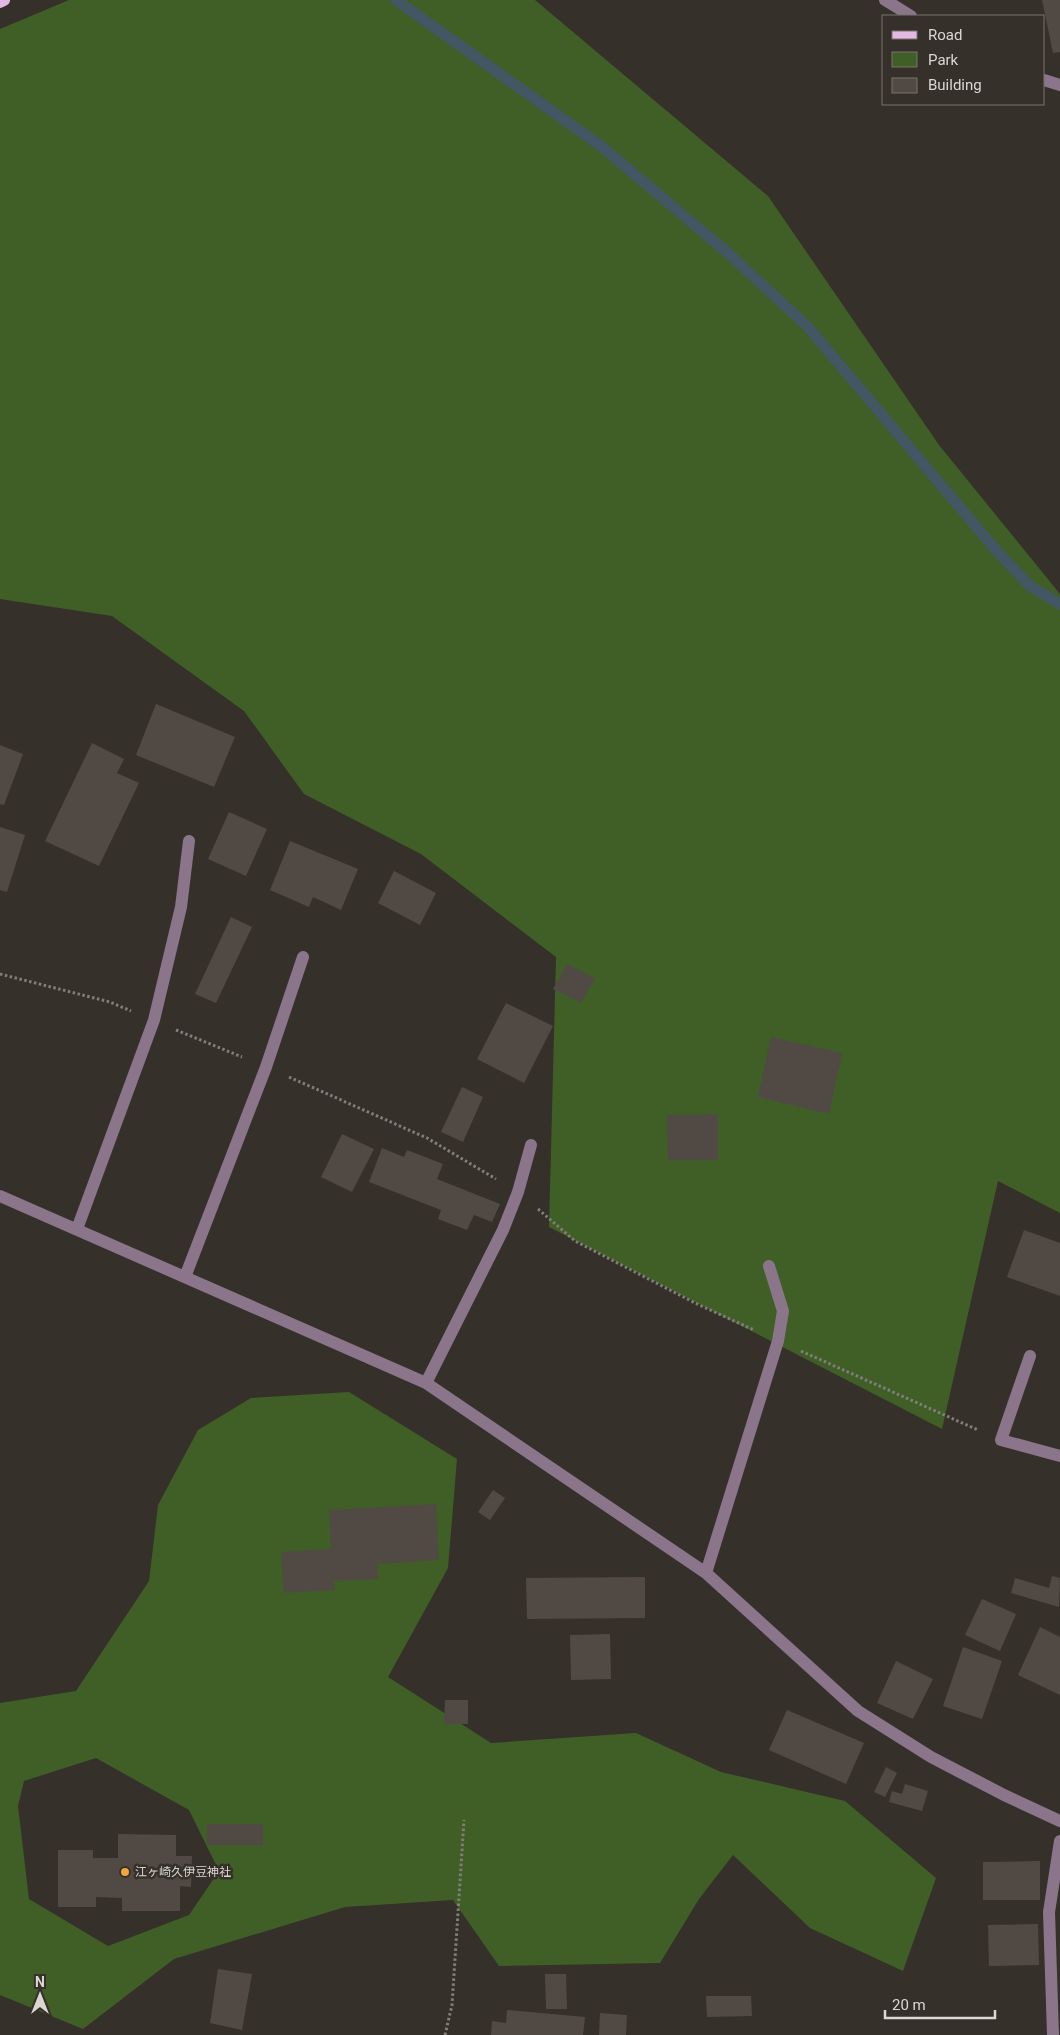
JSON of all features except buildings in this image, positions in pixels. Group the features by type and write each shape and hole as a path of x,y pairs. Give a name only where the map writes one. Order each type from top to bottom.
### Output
{"main road":[{"path":"0,2 4,0"}],"street":[{"path":"885,0 909,15"},
{"path":"1045,80 1060,85"},
{"path":"77,1229 154,1020 181,906 189,841"},
{"path":"185,1277 266,1067 303,957"},
{"path":"426,1383 503,1230 518,1192 532,1144"},
{"path":"0,1196 426,1383 706,1573 858,1711 931,1757 1004,1795 1060,1821"},
{"path":"706,1573 778,1341 783,1311 769,1266"},
{"path":"1030,1356 1001,1440 1060,1456"},
{"path":"1053,2035 1050,1912 1060,1841"}],"path":[{"path":"445,2035 452,2005 464,1820"}],"green space":[{"path":"69,0 535,0 768,196 939,445 1060,594 1060,1213 998,1181 942,1429 549,1227 556,957 421,854 304,794 244,711 112,616 0,599 0,29"},
{"path":"349,1392 457,1459 448,1568 388,1677 491,1743 636,1733 721,1772 845,1801 936,1878 903,1971 810,1928 733,1855 699,1899 660,1963 499,1966 453,1900 345,1907 174,1959 83,2029 0,1995 0,1703 76,1691 149,1581 158,1505 198,1430 251,1398","holes":["96,1758 189,1810 219,1871 189,1915 108,1946 29,1899 18,1806 24,1781"]}],"waterway":[{"path":"396,0 601,146 728,253 808,327 995,549 1030,586 1060,604"}],"place":[{"name":"江ヶ崎久伊豆神社","path":"125,1872"}]}
